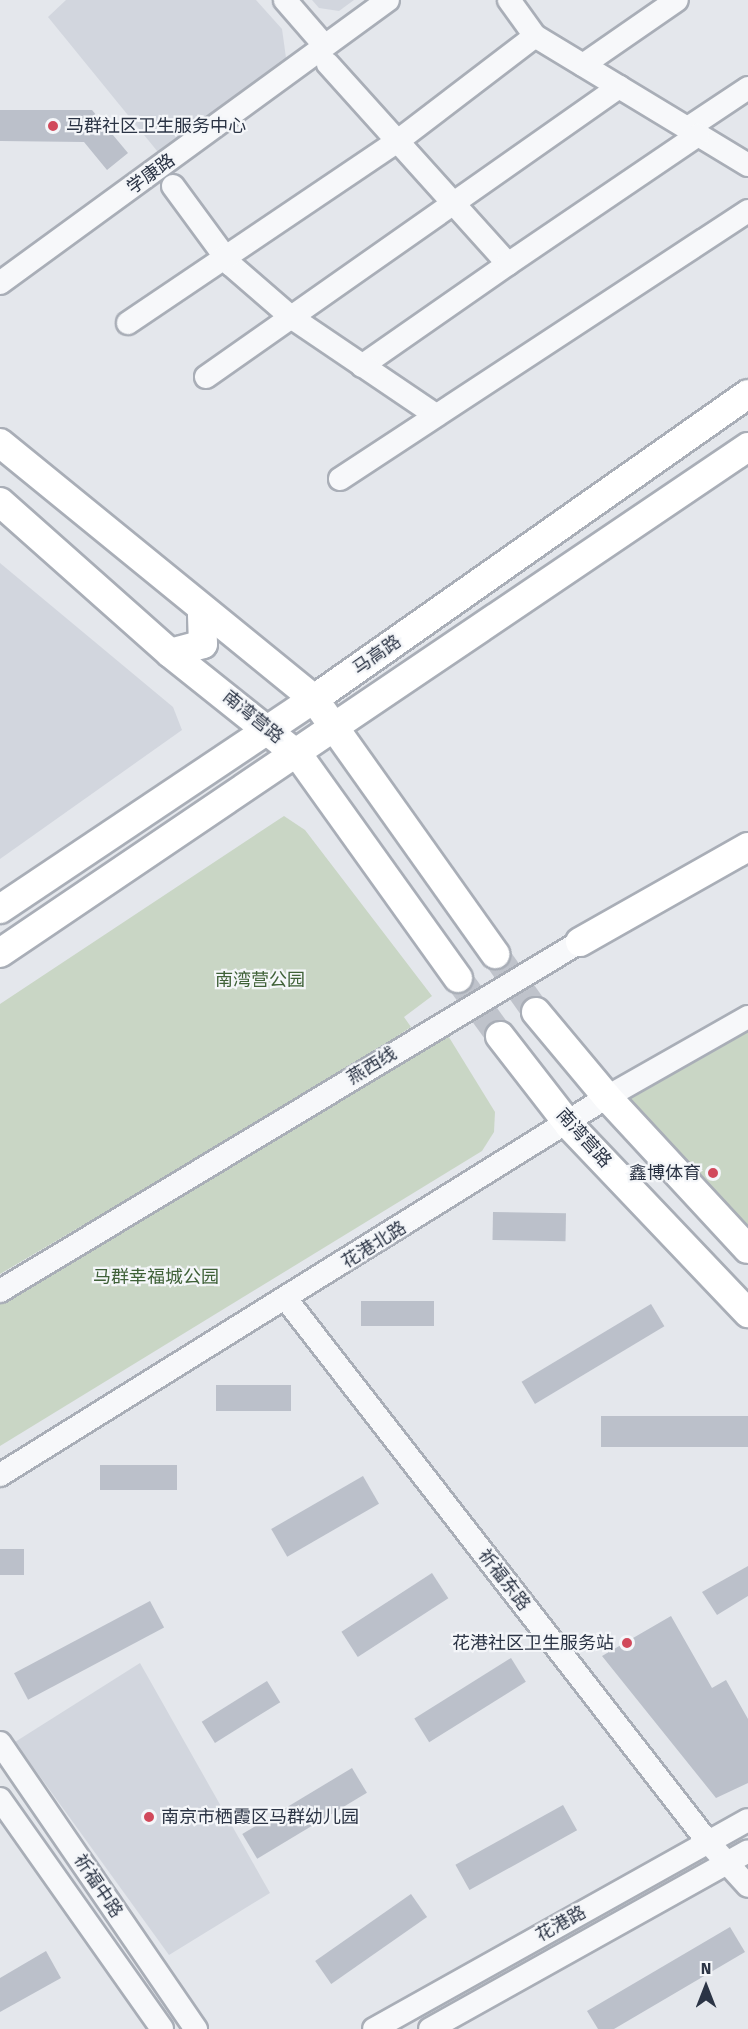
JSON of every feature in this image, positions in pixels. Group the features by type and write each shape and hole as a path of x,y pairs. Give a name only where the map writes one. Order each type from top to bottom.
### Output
{"main road":[{"name":"马高路","path":"0,909 268,727 314,699 748,394"},
{"path":"0,443 202,612 314,699 495,954"},
{"name":"马高路","path":"0,953 299,756 335,727 748,447"},
{"name":"南湾营路","path":"0,502 170,653 268,727 299,756 458,978"},
{"path":"170,653 203,644 202,612"},
{"name":"燕西线","path":"580,942 748,847"},
{"path":"536,1011 607,1097 748,1249"},
{"name":"南湾营路","path":"500,1036 569,1125 748,1313"}],"street":[{"path":"285,0 326,55 508,264"},
{"name":"学康路","path":"0,283 326,55 388,0"},
{"path":"509,0 536,36 748,165"},
{"path":"583,65 677,0"},
{"path":"128,322 399,140 536,36"},
{"path":"206,377 619,87"},
{"path":"362,366 693,131 748,88"},
{"path":"173,186 225,256 291,317 436,415"},
{"path":"340,479 748,211"},
{"name":"燕西线","path":"0,1291 580,942"},
{"name":"花港北路","path":"0,1475 569,1125 607,1097 748,1017"},
{"name":"祈福东路","path":"286,1299 708,1842 748,1886"},
{"name":"祈福中路","path":"0,1743 196,2029"},
{"name":"祈福中路","path":"0,1799 162,2029"},
{"name":"花港路","path":"374,2029 748,1820"},
{"name":"花港路","path":"430,2029 748,1851"}],"shaded area":[{"path":"66,0 256,0 282,29 287,65 162,157 48,17"},
{"path":"312,0 354,0 339,11 319,8"},
{"path":"0,563 173,707 182,730 0,859"},
{"name":"南京市栖霞区马群幼儿园","path":"140,1663 270,1893 169,1955 15,1742"}],"green space":[{"name":"南湾营公园","path":"284,816 305,830 432,996 404,1017 411,1027 343,1072 0,1274 0,1004"},
{"name":"鑫博体育","path":"748,1017 748,1249 607,1097"},
{"name":"马群幸福城公园","path":"447,1034 495,1112 494,1132 482,1151 0,1446 0,1300"}],"building":[{"name":"马群社区卫生服务中心","path":"0,110 92,110 128,153 107,170 84,142 0,141"},
{"path":"493,1212 566,1213 566,1241 493,1240"},
{"path":"361,1301 434,1301 434,1326 361,1326"},
{"path":"651,1304 664,1326 535,1404 522,1382"},
{"path":"216,1385 291,1385 291,1411 216,1411"},
{"path":"601,1416 748,1416 748,1447 601,1447"},
{"path":"100,1465 177,1465 177,1490 100,1490"},
{"path":"363,1476 379,1504 287,1557 271,1529"},
{"path":"0,1549 24,1549 24,1575 0,1575"},
{"path":"748,1566 748,1596 717,1615 702,1592"},
{"path":"432,1573 448,1598 358,1657 341,1632"},
{"path":"150,1601 164,1627 28,1700 14,1673"},
{"path":"671,1616 712,1688 726,1680 748,1719 748,1783 716,1798 602,1656"},
{"path":"511,1658 526,1682 429,1742 414,1718"},
{"path":"267,1681 280,1702 215,1743 202,1722"},
{"path":"352,1768 367,1793 257,1859 242,1834"},
{"path":"563,1805 577,1830 469,1890 455,1865"},
{"path":"411,1894 427,1917 331,1984 315,1961"},
{"path":"730,1927 745,1952 614,2029 598,2029 587,2011"},
{"path":"46,1951 61,1978 0,2012 0,1978"}],"tunnel":[{"path":"495,954 536,1012"},
{"path":"458,978 500,1036"}],"place":[{"name":"马群社区卫生服务中心","path":"53,126"},
{"name":"鑫博体育","path":"713,1173"},
{"name":"花港社区卫生服务站","path":"627,1643"},
{"name":"南京市栖霞区马群幼儿园","path":"149,1817"}]}
